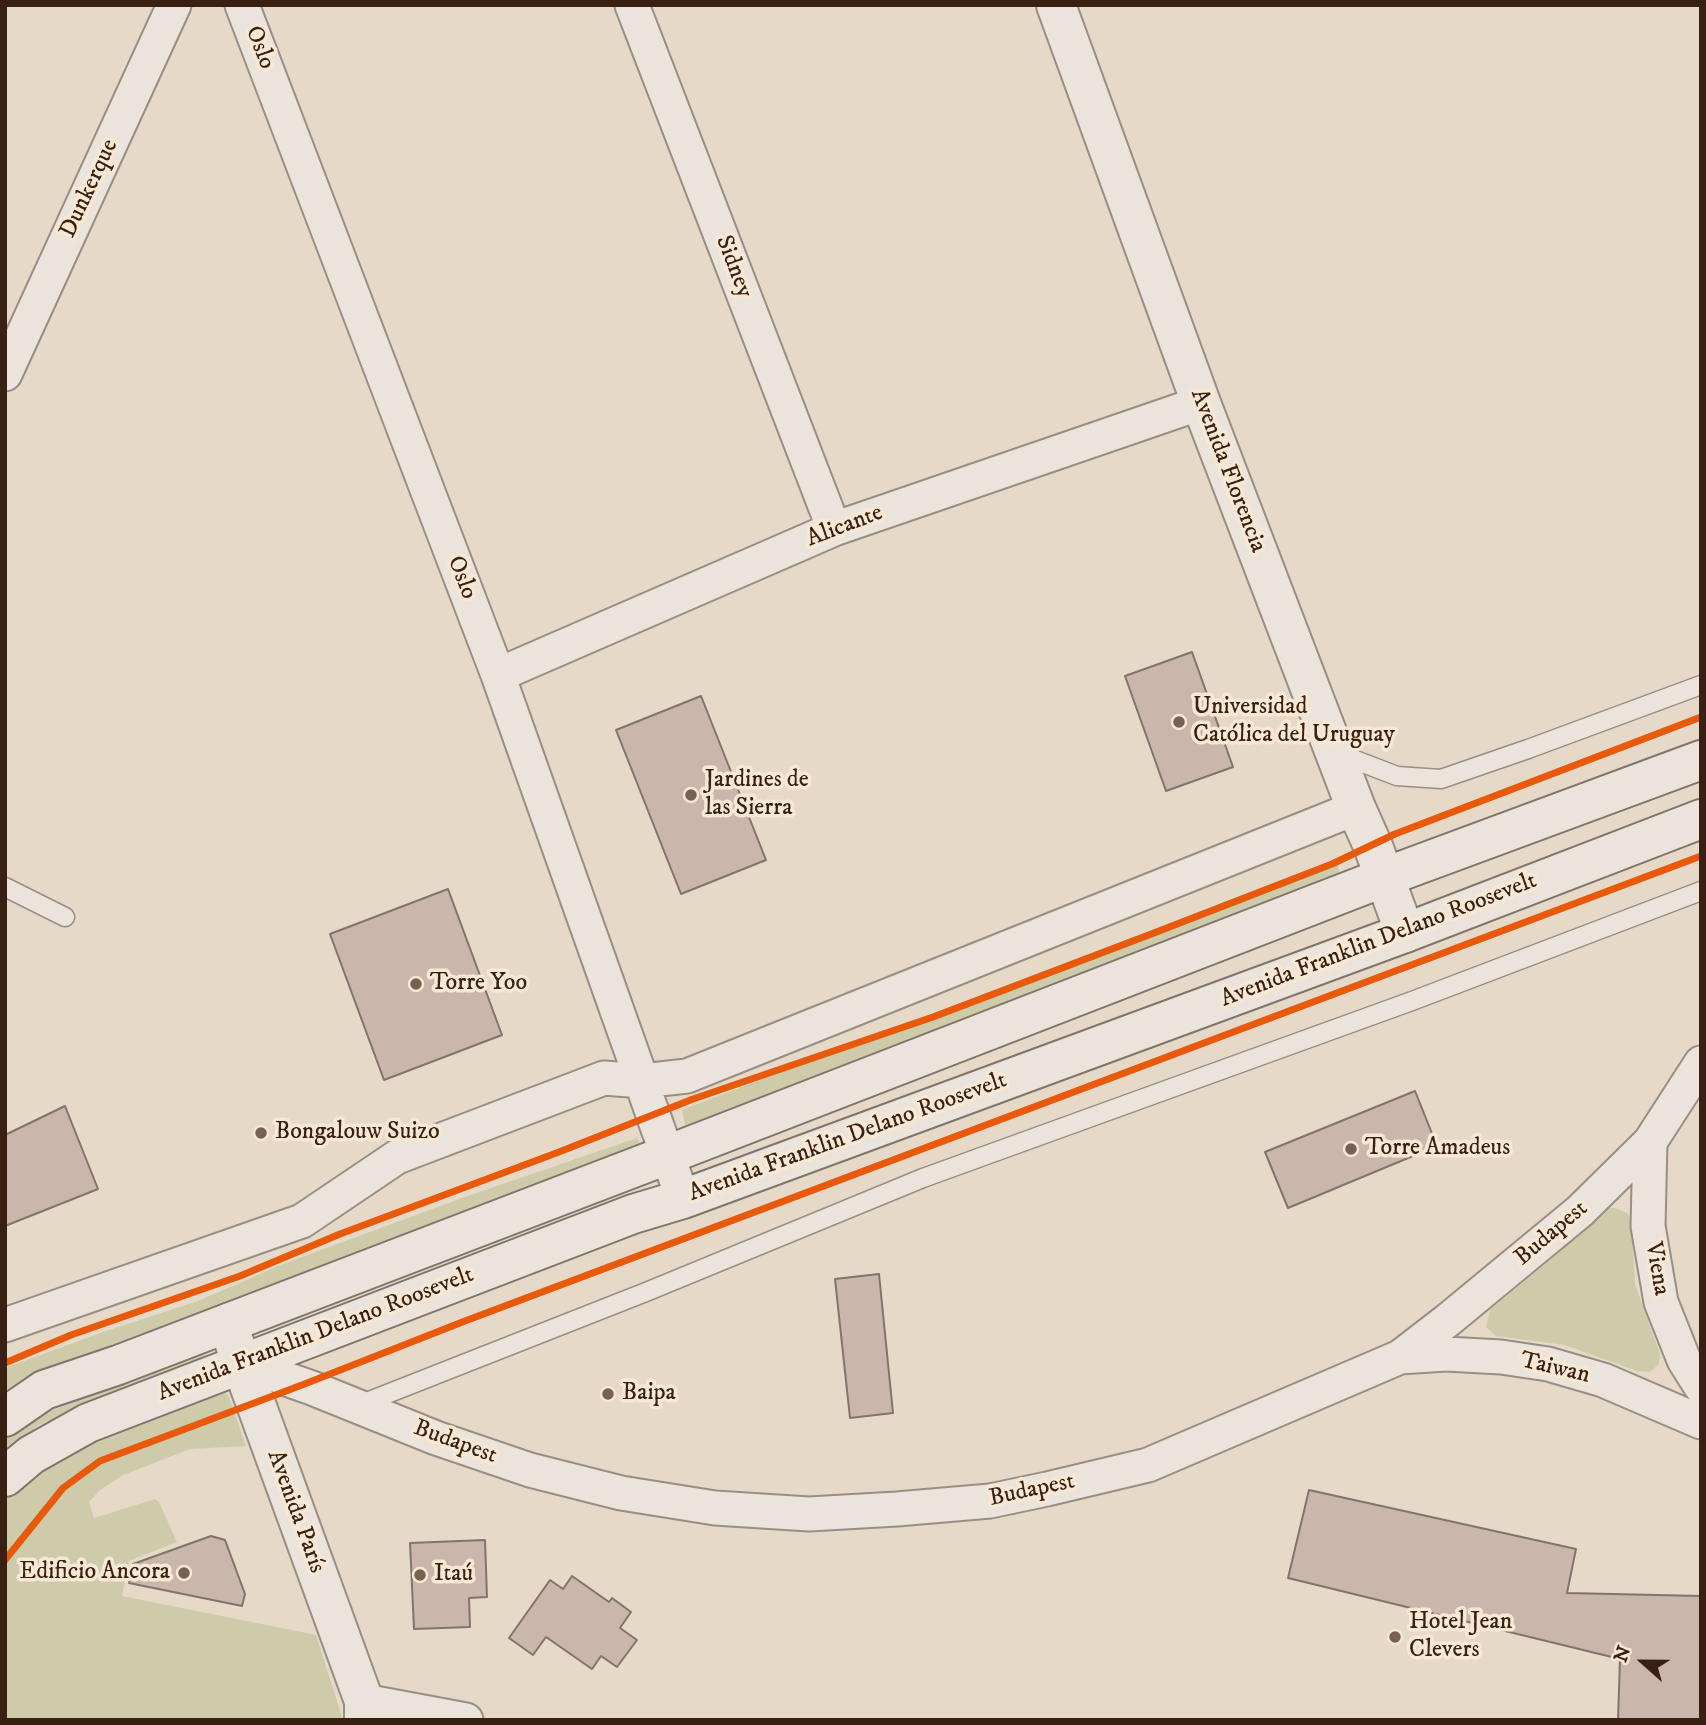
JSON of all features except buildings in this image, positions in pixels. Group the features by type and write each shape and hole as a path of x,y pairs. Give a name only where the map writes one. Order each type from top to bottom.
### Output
{"main road":[{"name":"Avenida Florencia","path":"1056,5 1201,403 1405,933"},
{"name":"Avenida Franklin Delano Roosevelt","path":"5,1417 44,1390 118,1365 667,1155 1385,877 1701,760"},
{"name":"Avenida Franklin Delano Roosevelt","path":"5,1477 31,1455 88,1423 241,1363 633,1214 682,1199 1405,933 1701,820"},
{"name":"Avenida París","path":"228,1322 369,1714"}],"street":[{"name":"Dunkerque","path":"5,373 174,5"},
{"name":"Oslo","path":"242,5 498,675 682,1199"},
{"name":"Sidney","path":"632,5 834,529"},
{"name":"Alicante","path":"498,675 834,529 1201,403"},
{"path":"5,1325 302,1221 397,1157 604,1078 642,1081 687,1076 1356,808"},
{"name":"Budapest","path":"241,1363 312,1388 436,1438 530,1470 621,1493 715,1508 809,1514 990,1501 1148,1465 1400,1357 1580,1211 1650,1142 1701,1063"},
{"name":"Viena","path":"1650,1142 1648,1226 1661,1302 1684,1360 1701,1387"},
{"name":"Taiwan","path":"1400,1357 1446,1354 1501,1357 1548,1364 1602,1380 1701,1422"},
{"path":"369,1714 466,1720"}],"lane":[{"path":"1335,752 1397,776 1441,779 1701,685"},
{"path":"5,887 65,917"},
{"path":"355,1406 646,1292 923,1178 1412,1001 1701,891"}],"shaded area":[{"path":"1336,859 1342,882 686,1130 682,1110"},
{"path":"637,1138 646,1154 469,1214 34,1374 5,1393 5,1368 198,1301 283,1264 462,1198"},
{"path":"1607,1208 1627,1213 1631,1219 1635,1284 1660,1354 1659,1364 1650,1372 1637,1371 1565,1345 1496,1336 1486,1327 1490,1310"},
{"path":"202,1353 205,1355 203,1360 39,1425 5,1450 5,1439 35,1417"},
{"path":"223,1390 229,1397 246,1446 190,1449 123,1475 99,1491 89,1502 94,1518 155,1499 159,1502 177,1542 129,1561 122,1596 316,1635 343,1720 5,1720 5,1501 40,1471 69,1453"}],"cycle path":[{"path":"5,1363 71,1335 240,1276 340,1234 693,1099 933,1017 1154,933 1332,864 1395,834 1701,717"},
{"path":"5,1560 63,1488 100,1461 1701,856"}],"place":[{"name":"Universidad Católica del Uruguay","path":"1179,722"},
{"name":"Jardines de las Sierra","path":"691,795"},
{"name":"Torre Yoo","path":"416,984"},
{"name":"Bongalouw Suizo","path":"261,1133"},
{"name":"Torre Amadeus","path":"1351,1149"},
{"name":"Baipa","path":"608,1394"},
{"name":"Edificio Ancora","path":"184,1573"},
{"name":"Itaú","path":"420,1575"},
{"name":"Hotel Jean Clevers","path":"1395,1637"}]}
